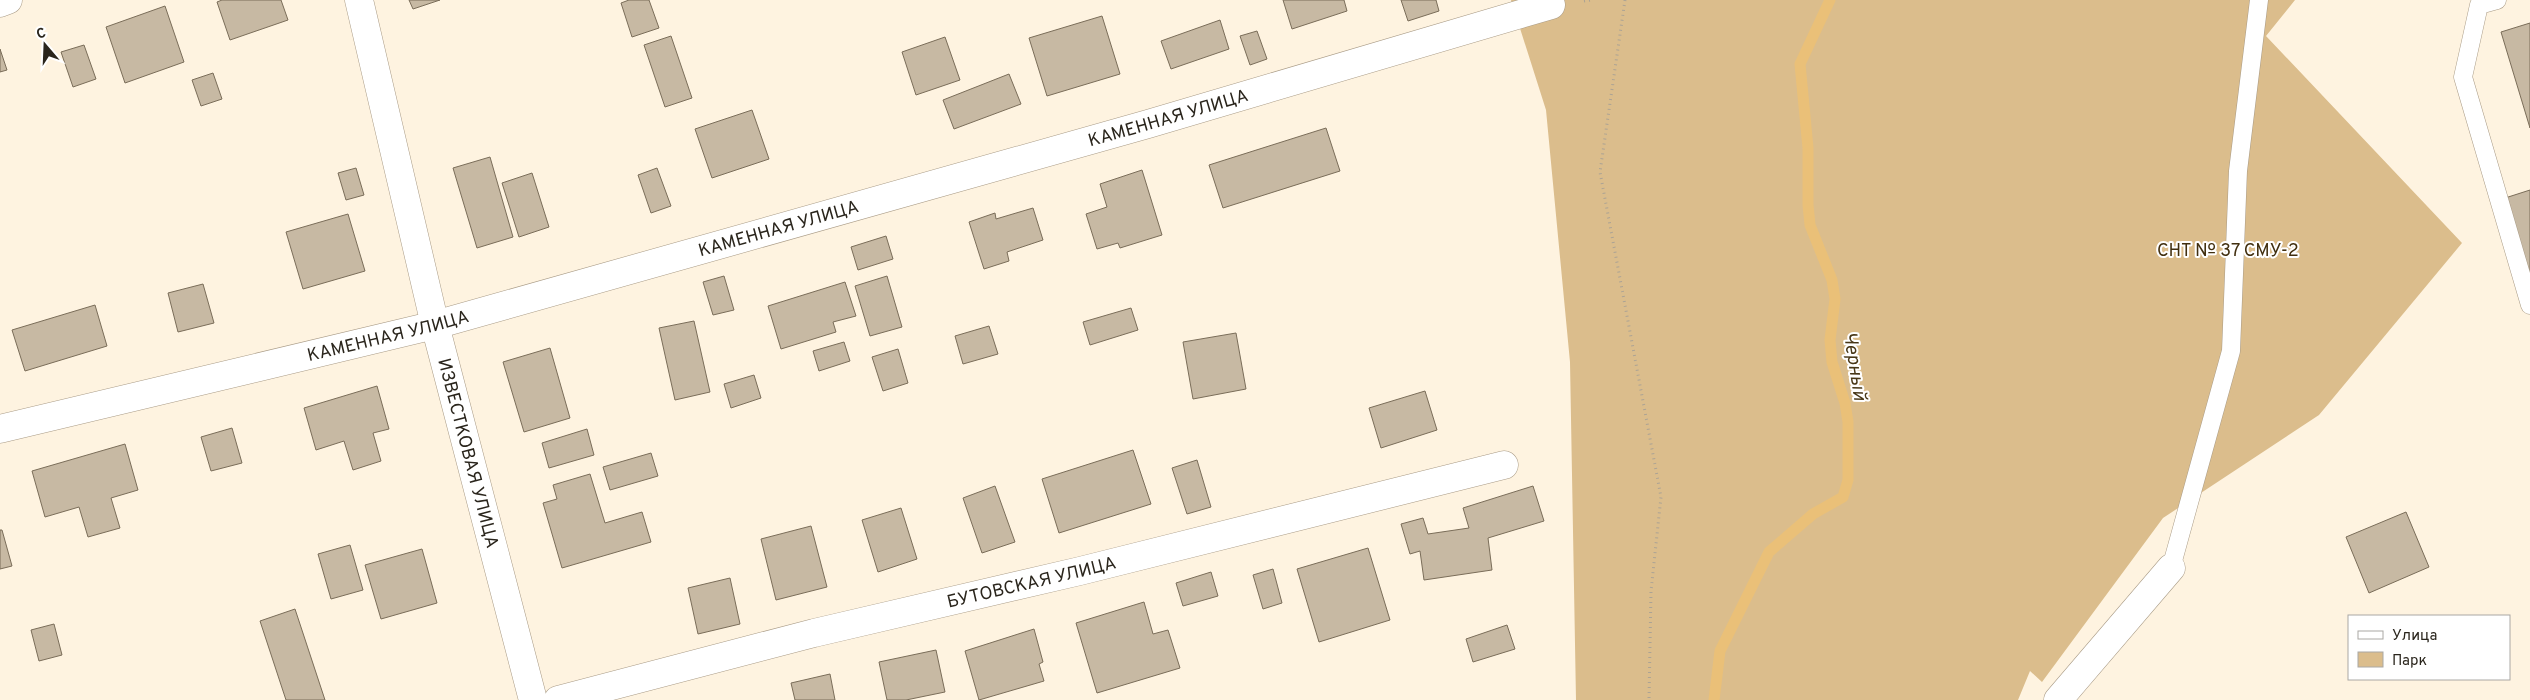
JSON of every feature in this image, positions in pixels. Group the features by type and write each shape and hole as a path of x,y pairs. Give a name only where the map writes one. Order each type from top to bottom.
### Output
{"street":[{"path":"0,2 8,0"},
{"name":"ИЗВЕСТКОВАЯ УЛИЦА","path":"359,0 435,325 533,700"},
{"name":"КАМЕННАЯ УЛИЦА","path":"0,429 435,325 1148,124 1551,5"},
{"name":"БУТОВСКАЯ УЛИЦА","path":"558,700 814,633 1080,571 1504,465"},
{"path":"2058,700 2171,568"}],"lane":[{"path":"2171,568 2231,351 2238,172 2259,0"},
{"path":"2497,0 2479,5 2463,77 2530,306"}],"path":[{"path":"1624,0 1600,172 1661,497 1651,591 1648,700"}],"green space":[{"name":"СНТ № 37 СМУ-2","path":"1511,0 2295,0 2266,36 2462,243 2319,415 2163,518 2042,682 2030,671 2018,700 1576,700 1570,362 1546,110"}],"building":[{"path":"222,0 281,0 288,20 230,40 217,2"},
{"path":"409,0 440,0 413,9"},
{"path":"629,0 649,0 659,28 632,37 621,3"},
{"path":"1283,0 1344,0 1347,11 1292,29"},
{"path":"1401,0 1436,0 1439,11 1408,21"},
{"path":"165,6 184,62 125,83 106,27"},
{"path":"1102,16 1120,74 1047,96 1029,38"},
{"path":"1220,20 1229,49 1171,69 1161,41"},
{"path":"2530,23 2530,128 2501,32"},
{"path":"1257,31 1267,59 1250,65 1240,36"},
{"path":"671,36 692,98 665,107 644,45"},
{"path":"945,37 960,80 916,95 902,52"},
{"path":"84,45 96,79 73,87 61,52"},
{"path":"0,49 7,70 0,72"},
{"path":"213,73 222,99 201,106 192,80"},
{"path":"1009,74 1021,104 954,129 943,100"},
{"path":"752,110 769,159 712,178 695,129"},
{"path":"1326,128 1340,171 1223,208 1209,165"},
{"path":"490,157 513,237 477,248 453,168"},
{"path":"356,168 364,195 346,200 338,173"},
{"path":"657,168 671,206 651,213 638,175"},
{"path":"1142,170 1162,235 1120,248 1118,243 1097,249 1086,214 1107,207 1100,184"},
{"path":"532,173 549,227 519,237 502,183"},
{"path":"2530,190 2530,279 2502,199"},
{"path":"1033,208 1043,240 1007,252 1009,261 984,269 969,222 995,213 996,219"},
{"path":"348,214 365,271 303,289 286,232"},
{"path":"886,236 893,259 858,270 851,247"},
{"path":"724,276 734,310 713,315 703,282"},
{"path":"887,276 902,327 870,336 855,286"},
{"path":"845,282 856,316 833,322 836,332 781,349 768,306"},
{"path":"203,284 214,323 178,332 168,293"},
{"path":"95,305 107,346 25,371 12,330"},
{"path":"1131,308 1138,330 1090,345 1083,322"},
{"path":"694,321 710,392 675,400 659,328"},
{"path":"989,326 998,354 963,364 955,336"},
{"path":"1236,333 1246,389 1193,399 1183,342"},
{"path":"844,342 850,361 819,371 813,351"},
{"path":"550,348 570,418 524,432 503,362"},
{"path":"898,349 908,383 883,391 872,357"},
{"path":"754,375 761,398 731,408 724,384"},
{"path":"377,386 389,429 373,433 381,461 353,470 344,441 316,450 304,408"},
{"path":"1425,391 1437,430 1381,448 1369,408"},
{"path":"232,428 242,463 211,471 201,437"},
{"path":"587,429 594,455 549,468 542,443"},
{"path":"125,444 138,490 111,498 120,528 88,537 79,507 45,517 32,471"},
{"path":"1133,450 1151,504 1059,533 1042,479"},
{"path":"651,453 658,476 610,490 603,467"},
{"path":"1197,460 1211,507 1187,514 1172,468"},
{"path":"590,474 605,523 642,512 651,542 562,568 543,503 557,499 553,485"},
{"path":"995,486 1015,542 982,553 963,498"},
{"path":"1533,486 1544,521 1488,538 1492,570 1424,580 1420,551 1410,554 1401,524 1423,518 1428,534 1469,528 1463,508"},
{"path":"901,508 917,559 878,572 862,520"},
{"path":"2406,512 2429,567 2369,593 2346,537"},
{"path":"811,526 827,587 776,600 761,539"},
{"path":"0,530 2,530 12,566 0,569"},
{"path":"350,545 363,590 331,599 318,554"},
{"path":"1368,548 1390,620 1319,642 1297,569"},
{"path":"422,549 437,603 381,619 365,565"},
{"path":"1273,569 1282,603 1263,609 1253,575"},
{"path":"1211,572 1218,596 1183,606 1176,583"},
{"path":"730,578 740,624 698,634 688,588"},
{"path":"1144,602 1153,634 1168,630 1180,668 1097,693 1076,623"},
{"path":"295,609 325,700 286,700 260,621"},
{"path":"54,624 62,655 39,661 31,630"},
{"path":"1507,625 1515,649 1473,662 1466,639"},
{"path":"1034,629 1043,662 1039,664 1044,681 979,700 965,651"},
{"path":"936,650 945,692 906,700 887,700 879,662"},
{"path":"830,674 835,700 795,700 791,683"}],"waterway":[{"name":"Черный","path":"1714,700 1720,651 1769,552 1813,514 1843,497 1848,480 1848,422 1845,403 1832,362 1830,340 1835,299 1832,280 1810,225 1808,148 1800,64 1830,0"}]}
